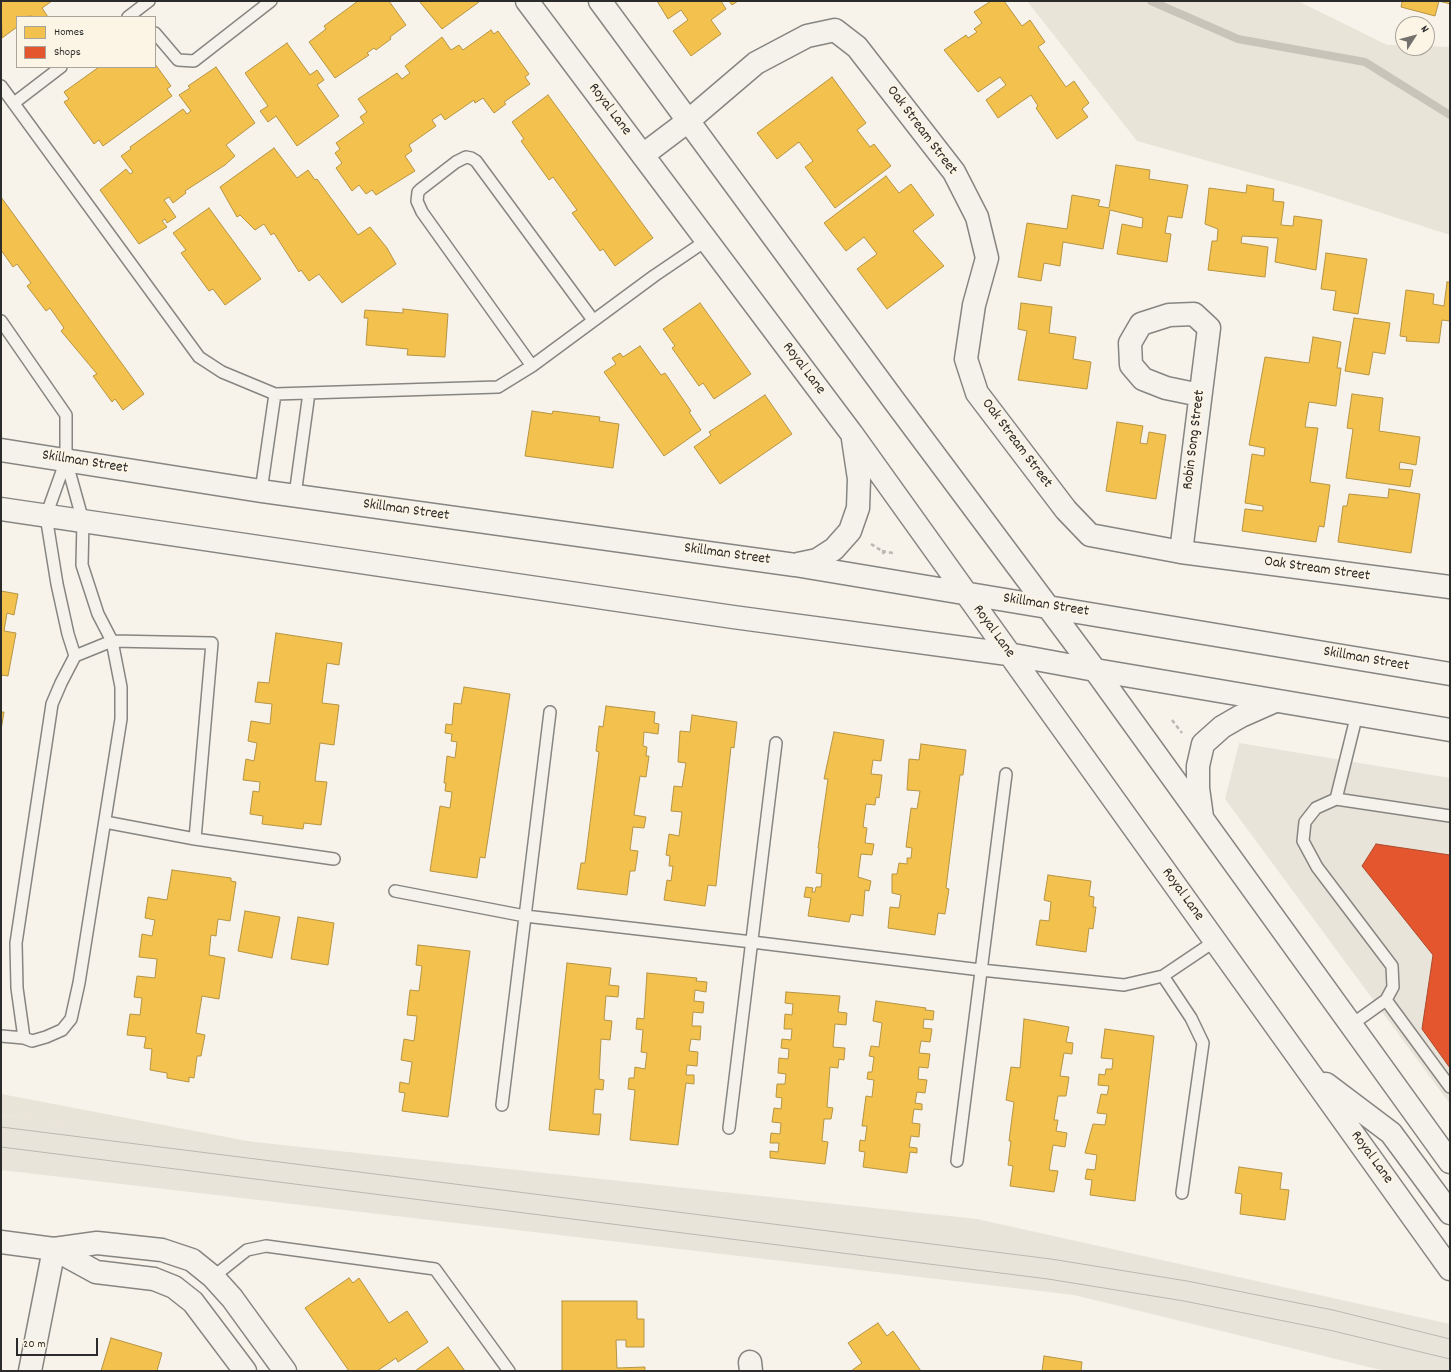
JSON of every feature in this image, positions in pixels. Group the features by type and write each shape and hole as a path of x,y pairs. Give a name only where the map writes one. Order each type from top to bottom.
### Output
{"main road":[{"name":"Royal Lane","path":"527,1 852,434 1008,654 1450,1269"},
{"path":"600,1 1046,606 1095,670 1450,1162"},
{"name":"Oak Stream Street","path":"688,121 756,63 807,36 835,30 857,47 954,172 977,217 987,258 974,305 966,359 977,393 1066,510 1090,535 1181,552 1450,587"},
{"path":"643,155 688,121"},
{"name":"Robin Song Street","path":"1181,552 1209,328 1194,314 1169,315 1141,324 1130,343 1131,365 1143,379 1166,388 1200,395"},
{"path":"794,564 817,560 834,549 850,531 858,508 859,479 852,434"},
{"name":"Skillman Street","path":"1,450 295,496 794,564 1450,674"},
{"path":"1,509 725,616 1008,654 1450,730"},
{"path":"1202,820 1198,788 1198,766 1203,744 1222,727 1241,716 1276,700"},
{"path":"1309,1071 1391,1133 1450,1213"},
{"path":"1,1242 54,1249 97,1243 162,1250 192,1260 213,1277 232,1298 284,1371"},
{"path":"54,1249 96,1272 154,1279 174,1286 193,1302 245,1371"},
{"path":"30,1371 54,1249"}],"lane":[{"path":"135,15 149,1"},
{"path":"156,34 178,60 194,61 271,1"},
{"path":"14,103 60,68"},
{"path":"1,86 199,357 222,372 275,394 498,387 532,366 654,276 707,240"},
{"path":"532,366 422,212 417,201 418,192 421,188 466,157 476,161 593,320"},
{"path":"1,321 66,415 66,460 83,521 82,564 98,614 112,641 121,687 121,719 79,983 71,1019 62,1030 32,1041 24,1038 1,1036"},
{"path":"295,496 309,393"},
{"path":"261,491 275,394"},
{"path":"66,460 46,516 57,584 68,634 75,656"},
{"path":"24,1038 17,988 16,943 52,704 75,656 112,641 212,643 195,839"},
{"path":"502,1105 550,712"},
{"path":"1336,799 1357,714"},
{"path":"729,1128 776,743"},
{"path":"957,1161 1006,774"},
{"path":"1350,1024 1386,1000 1393,987 1392,966 1317,867 1303,841 1305,822 1316,808 1336,799 1450,816"},
{"path":"105,822 195,839 334,859"},
{"path":"395,891 525,916 981,970 1124,985 1163,976 1215,941"},
{"path":"1163,976 1191,1018 1203,1043 1182,1193"},
{"path":"1386,1000 1450,1087"},
{"path":"213,1277 247,1250 266,1246 435,1269 509,1371"}],"path":[{"path":"882,551 893,553"},
{"path":"1172,720 1183,734 1178,734"}],"shaded area":[{"path":"1027,1 1298,1 1387,45 1395,45 1395,56 1435,56 1435,46 1450,47 1450,235 1301,187 1137,141"},
{"path":"1239,743 1450,778 1450,1104 1225,799"},
{"path":"1,1094 263,1144 1,1115"},
{"path":"1,1115 977,1219 1450,1324 1450,1371 1385,1371 1074,1295 1,1170"}],"building: Homes":[{"path":"1,1 52,1 42,8 47,16 16,16 16,28 2,38"},
{"path":"358,1 389,1 406,25 390,37 391,39 376,50 374,48 367,53 369,55 335,78 309,42 326,29 324,26"},
{"path":"419,1 478,1 479,2 442,29"},
{"path":"657,1 721,1 726,9 711,20 721,34 691,56 673,31 688,20 681,10 668,19"},
{"path":"729,1 738,1 732,5"},
{"path":"991,1 1004,1 1022,26 1030,20 1045,42 1038,47 1066,87 1074,81 1089,103 1082,109 1088,117 1057,139 1036,108 1038,106 1031,95 998,118 986,100 1006,85 1000,77 978,92 944,50 966,35 968,38 977,32 974,29 982,23 974,12"},
{"path":"1401,1 1439,1 1435,16 1401,7"},
{"path":"1439,1 1450,1 1450,4"},
{"path":"491,30 494,34 498,31 529,74 525,77 530,84 504,102 506,104 494,113 483,98 475,103 474,100 445,120 441,114 432,120 436,126 409,145 412,151 405,156 415,171 376,195 372,190 366,194 359,185 352,191 336,168 342,163 335,153 340,149 336,143 364,123 360,117 367,112 358,99 397,73 402,79 410,73 405,66 442,37 451,50 459,45 463,50"},
{"path":"287,43 310,75 317,70 324,80 317,85 339,116 297,146 276,116 268,122 260,111 268,106 245,73"},
{"path":"156,65 171,86 167,89 172,96 103,146 99,140 94,144 64,102 69,99 64,92 98,68 156,68"},
{"path":"216,67 255,123 226,145 235,156 225,165 185,191 186,193 173,203 169,197 164,200 176,217 167,223 165,219 162,221 167,227 139,244 100,190 126,169 130,174 133,172 121,156 131,149 130,147 183,109 187,114 191,111 179,95 190,88 188,86"},
{"path":"832,77 866,123 857,130 870,147 874,144 891,166 835,208 805,167 813,161 799,142 777,159 757,133"},
{"path":"548,95 653,238 615,266 603,249 600,251 572,213 577,210 553,177 549,180 521,141 524,139 512,122"},
{"path":"274,148 297,178 308,170 315,180 317,179 358,235 370,227 387,248 396,264 342,303 319,274 309,281 301,270 299,272 274,233 271,235 264,224 255,230 240,215 237,217 220,187"},
{"path":"1116,165 1150,170 1149,179 1188,185 1182,218 1168,216 1165,233 1171,234 1167,262 1117,254 1122,224 1142,228 1143,218 1110,210 1103,249 1063,242 1060,266 1044,263 1041,281 1018,277 1027,223 1067,229 1072,195 1100,200 1098,206 1109,208"},
{"path":"886,176 899,193 911,184 934,215 913,231 944,266 887,309 857,269 877,254 864,237 846,251 824,223"},
{"path":"1247,185 1274,189 1273,201 1284,202 1281,225 1293,226 1294,216 1322,220 1316,270 1275,262 1278,238 1242,236 1241,243 1268,247 1265,277 1208,270 1212,241 1217,241 1218,229 1205,224 1209,188 1246,193"},
{"path":"1,197 144,394 123,410 115,399 112,402 93,376 97,374 61,331 64,328 50,308 46,311 27,286 31,283 17,264 13,267 1,250"},
{"path":"209,208 261,279 225,305 213,289 209,291 181,253 186,250 173,233"},
{"path":"1326,253 1367,259 1358,314 1333,310 1336,291 1321,289"},
{"path":"1447,282 1450,282 1450,321 1442,320 1439,343 1406,341 1407,337 1400,336 1406,290 1434,294 1433,304 1444,306"},
{"path":"700,303 751,374 714,399 703,383 699,386 672,348 675,346 663,329"},
{"path":"1021,303 1052,307 1049,333 1076,337 1073,359 1091,362 1087,389 1018,380 1027,331 1018,329"},
{"path":"403,309 448,314 445,357 407,355 408,349 366,345 368,318 364,318 365,310 403,313"},
{"path":"1354,318 1390,323 1385,354 1373,352 1369,375 1345,371"},
{"path":"1313,337 1341,342 1337,368 1341,368 1336,406 1309,402 1305,427 1318,428 1310,482 1330,485 1324,527 1319,526 1316,542 1242,531 1245,509 1263,511 1263,506 1245,503 1252,454 1264,456 1265,448 1249,445 1265,357 1309,363"},
{"path":"640,346 661,375 665,373 691,411 689,412 701,430 664,456 604,372 616,364 612,358 620,353 623,357"},
{"path":"1352,394 1383,398 1379,431 1420,437 1416,465 1400,462 1399,469 1413,470 1410,487 1346,478 1353,429 1347,428"},
{"path":"765,395 792,434 720,484 694,447 711,435 709,432"},
{"path":"532,411 552,414 553,411 600,417 599,421 619,424 613,468 525,456"},
{"path":"1117,422 1143,426 1140,443 1147,444 1149,432 1166,435 1156,499 1106,491"},
{"path":"1389,489 1420,494 1411,553 1338,542 1343,506 1347,506 1349,494 1388,498"},
{"path":"1,591 18,594 14,615 7,613 4,631 16,633 8,676 1,675"},
{"path":"276,633 342,643 339,665 327,663 322,703 339,705 334,745 320,743 315,781 327,782 321,825 304,823 303,829 262,824 263,816 250,814 253,791 259,792 260,782 243,780 246,759 254,761 257,743 248,741 251,721 270,724 272,704 255,702 258,682 269,683"},
{"path":"464,687 510,694 485,858 480,857 477,878 430,871 440,806 450,808 452,792 445,791 446,783 444,783 447,756 455,758 457,742 451,741 452,734 445,733 446,724 452,725 454,703 461,704"},
{"path":"606,706 655,712 654,723 659,724 658,734 644,732 643,746 647,747 646,756 649,756 646,777 640,776 634,815 646,817 644,828 633,827 630,850 638,851 635,871 630,871 627,895 577,889 581,863 585,863 599,752 596,751 599,726 603,727"},
{"path":"1,712 4,712 1,730"},
{"path":"692,715 737,722 734,748 731,747 716,886 708,885 705,906 664,900 667,880 671,881 673,866 669,866 670,856 666,855 669,834 679,836 682,812 671,811 674,786 682,787 686,763 678,762 680,731 690,732"},
{"path":"834,732 884,740 881,761 873,760 871,774 882,775 879,798 876,797 875,805 866,804 863,827 867,828 865,843 874,844 872,855 861,854 858,877 871,881 869,891 865,890 863,916 851,914 849,922 808,916 811,898 804,897 806,887 813,888 812,892 815,892 816,887 821,887 822,874 816,873 818,848 828,779 824,779"},
{"path":"921,744 966,750 963,775 960,775 946,888 949,889 945,914 938,913 935,935 888,928 890,907 899,908 901,895 892,893 892,874 897,874 899,863 907,864 907,858 911,858 912,848 906,847 911,808 917,809 920,791 907,790 909,759 919,760"},
{"path":"172,870 231,878 231,881 236,882 230,921 218,919 216,936 211,935 209,955 225,958 219,999 202,996 196,1033 205,1035 201,1056 197,1056 194,1078 189,1077 189,1082 167,1078 167,1073 150,1070 152,1049 144,1048 146,1037 127,1035 130,1014 140,1015 142,998 134,997 137,976 155,978 157,959 139,957 142,934 152,936 155,920 145,918 148,897 167,900"},
{"path":"1048,875 1091,881 1089,896 1094,897 1093,907 1096,907 1093,929 1089,928 1086,952 1036,945 1040,920 1049,921 1051,902 1044,900"},
{"path":"245,911 280,917 272,958 238,951"},
{"path":"298,917 334,923 328,965 291,959"},
{"path":"418,945 470,951 448,1117 402,1111 405,1093 399,1092 400,1082 409,1084 412,1062 401,1060 404,1039 414,1041 417,1016 407,1015 410,990 419,991 422,966 416,965"},
{"path":"567,963 611,968 609,985 619,986 618,997 606,996 604,1020 612,1021 610,1040 601,1039 599,1079 604,1080 603,1090 595,1089 593,1114 601,1114 599,1135 549,1130"},
{"path":"647,973 697,978 696,981 707,982 706,992 695,990 694,1001 704,1002 703,1013 693,1012 692,1026 701,1026 700,1040 691,1039 689,1051 698,1052 697,1066 687,1065 686,1075 694,1075 694,1084 686,1083 678,1145 630,1140 635,1090 628,1089 629,1078 634,1078 635,1067 645,1069 647,1053 641,1052 643,1030 636,1029 637,1018 644,1019"},
{"path":"786,992 840,996 838,1012 847,1013 846,1025 835,1024 833,1047 845,1048 844,1060 839,1059 838,1068 830,1067 827,1107 833,1108 831,1119 824,1119 822,1141 828,1142 825,1164 770,1158 770,1151 778,1152 779,1143 770,1143 771,1133 780,1134 781,1123 772,1122 774,1108 781,1109 782,1098 776,1097 777,1084 785,1084 786,1074 778,1073 779,1058 788,1059 789,1049 781,1048 782,1039 791,1040 792,1029 784,1029 785,1014 792,1015 793,1004 785,1003"},
{"path":"876,1001 926,1008 925,1010 934,1011 933,1020 924,1019 923,1028 932,1029 930,1042 921,1041 919,1053 930,1054 928,1068 919,1067 918,1079 927,1080 925,1093 917,1092 915,1103 922,1104 922,1110 914,1109 912,1123 920,1124 919,1137 911,1136 909,1147 917,1148 917,1153 910,1152 907,1173 863,1167 865,1152 859,1151 860,1140 865,1141 867,1126 862,1126 866,1096 872,1097 874,1080 867,1079 868,1072 872,1072 874,1057 869,1056 871,1046 879,1047 882,1023 873,1021"},
{"path":"1024,1019 1069,1027 1066,1042 1073,1043 1072,1054 1064,1053 1060,1076 1069,1077 1066,1096 1058,1096 1054,1120 1058,1120 1056,1131 1067,1133 1065,1147 1053,1145 1049,1170 1058,1171 1054,1192 1010,1186 1013,1166 1008,1165 1011,1141 1009,1141 1014,1102 1006,1100 1011,1067 1020,1068"},
{"path":"1105,1029 1154,1036 1135,1201 1090,1195 1092,1180 1085,1179 1087,1169 1095,1170 1097,1155 1085,1153 1093,1124 1105,1125 1107,1114 1097,1113 1101,1094 1107,1095 1109,1086 1098,1085 1099,1074 1105,1075 1106,1069 1112,1069 1113,1059 1101,1058"},
{"path":"1239,1167 1282,1173 1280,1189 1289,1190 1285,1220 1240,1214 1242,1194 1235,1193"},
{"path":"349,1278 353,1283 359,1278 389,1323 407,1311 428,1342 398,1362 396,1358 377,1371 349,1371 305,1308"},
{"path":"562,1301 637,1301 637,1319 644,1319 644,1347 626,1347 626,1340 616,1340 617,1368 645,1367 645,1371 562,1371"},
{"path":"878,1323 887,1336 893,1331 921,1371 851,1371 862,1363 848,1343"},
{"path":"111,1338 162,1353 157,1371 101,1371"},
{"path":"448,1347 465,1371 415,1371"},
{"path":"1044,1356 1082,1362 1081,1371 1042,1371"}],"building: Shops":[{"path":"1376,844 1450,855 1450,1068 1422,1029 1433,955 1362,866"}],"waterway":[{"path":"1151,1 1238,39 1365,62 1450,115"}],"tram line":[{"path":"1,1127 1051,1259 1187,1281 1333,1310 1450,1339"},
{"path":"1,1147 1048,1279 1184,1301 1329,1330 1450,1359"}]}
